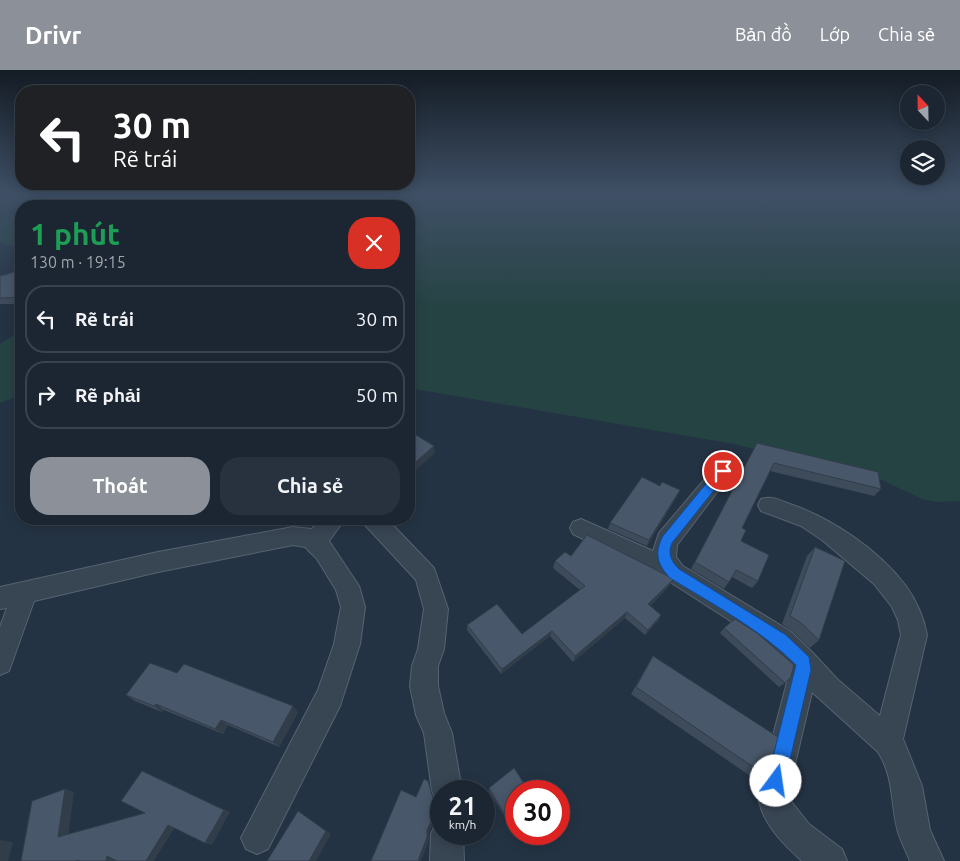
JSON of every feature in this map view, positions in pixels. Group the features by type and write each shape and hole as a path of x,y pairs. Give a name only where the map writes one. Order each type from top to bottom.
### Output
{"street":[{"path":"675,574 669,568 664,558 663,548 667,540 723,471"},
{"path":"769,505 810,521 829,533 878,574 898,594 913,627 914,635 888,742"},
{"path":"379,525 426,575 436,608 431,649 425,666 424,686 430,714 438,733 446,780"},
{"path":"581,528 675,574 766,629 781,640 804,662 827,689 888,742 896,754 907,786 914,831 926,861"},
{"path":"0,598 158,562 293,536 311,538 324,530 325,552 347,586 353,607 347,644 330,696 257,838"},
{"path":"0,662 25,592"},
{"path":"804,662 804,670 776,781 775,800 781,813 802,841 830,861"},
{"path":"447,845 447,861"}],"green space":[{"path":"0,232 15,232 15,248 0,242"},
{"path":"415,232 960,232 960,501 937,502 922,499 882,480 734,444 415,389"},
{"path":"15,334 15,397 0,403 0,344"}],"building":[{"path":"15,272 15,297 0,298 0,276"},
{"path":"415,434 434,446 415,463"},
{"path":"757,443 878,472 881,489 774,463 742,528 746,530 741,541 769,555 758,581 736,570 729,582 695,562"},
{"path":"642,477 660,486 662,482 680,490 649,540 610,523"},
{"path":"587,535 674,579 648,604 661,615 648,630 627,612 575,656 552,631 502,669 467,625 497,604 522,634 585,586 555,561 565,552 571,556"},
{"path":"815,547 845,561 819,640 800,622 790,616"},
{"path":"735,619 757,633 794,665 791,677 785,683 724,628"},
{"path":"653,656 778,737 768,777 636,687"},
{"path":"150,663 177,673 184,664 293,706 273,742 221,720 215,729 156,704 154,706 126,695"},
{"path":"514,768 522,780 505,780 505,815 495,798 495,783"},
{"path":"142,771 224,810 205,843 168,825 146,861 117,861 107,856 106,861 21,861 32,801 65,789 58,837 145,813 121,801"},
{"path":"424,779 428,781 430,788 430,824 418,861 371,861 401,790 416,797"},
{"path":"298,811 326,831 309,861 267,861"}],"route":[{"path":"723,471 667,540 663,548 664,558 669,568 675,574 766,629 781,640 804,662 804,670 776,781"}]}
